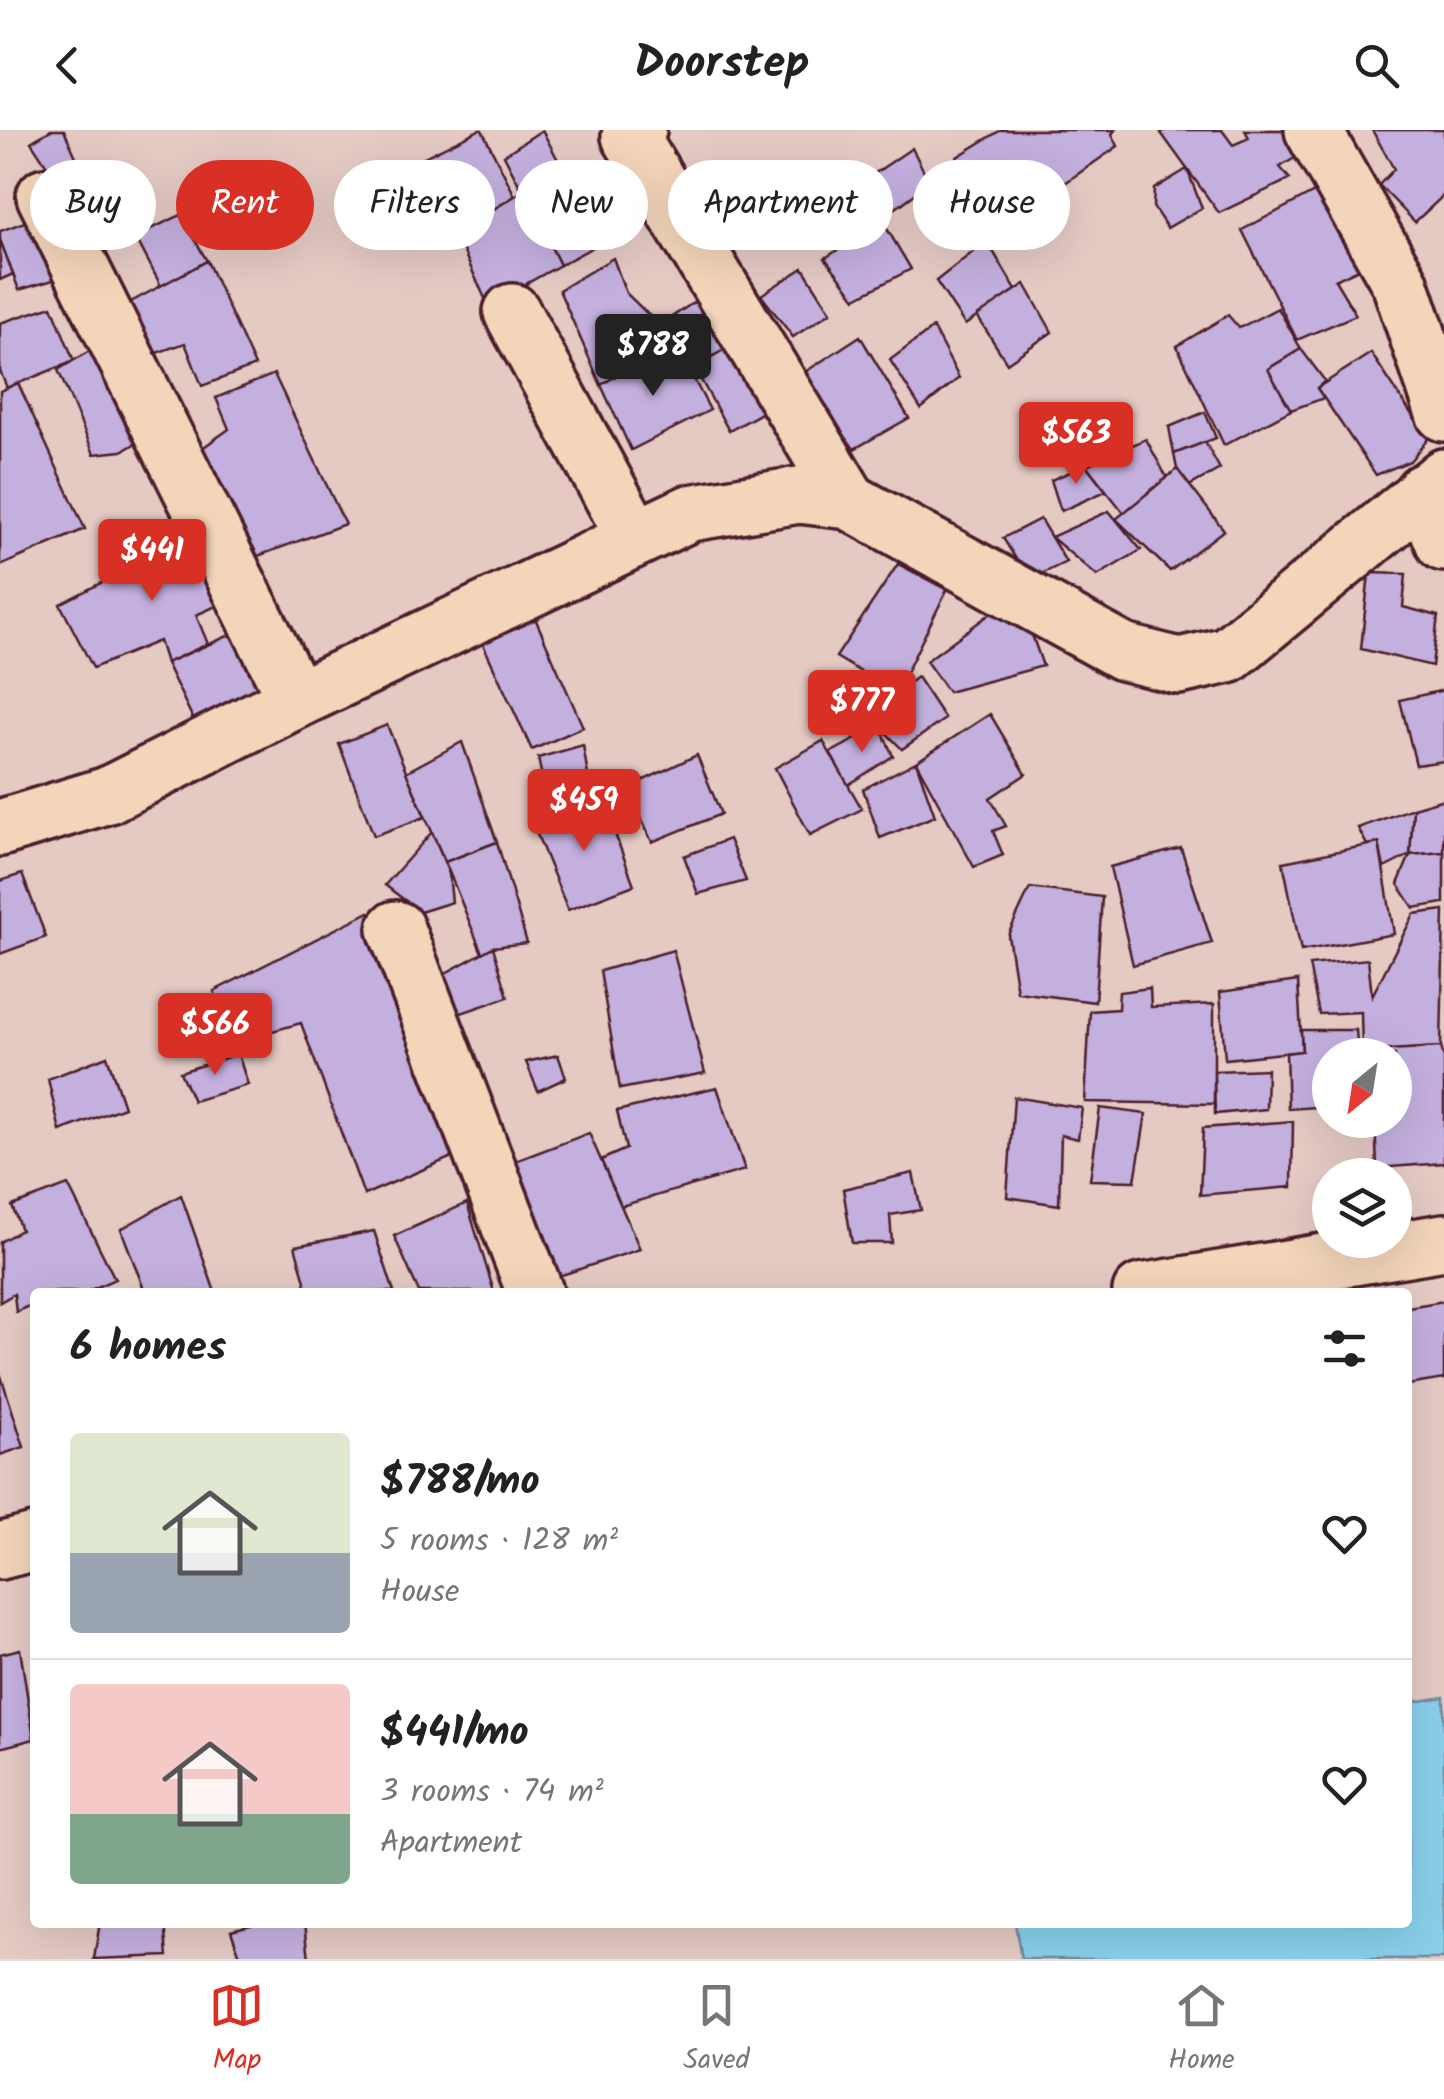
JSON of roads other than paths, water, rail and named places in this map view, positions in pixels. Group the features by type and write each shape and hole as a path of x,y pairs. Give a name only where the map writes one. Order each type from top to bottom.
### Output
{"street":[{"path":"638,130 630,136 850,501"},
{"path":"1313,130 1400,283 1444,413"},
{"path":"72,250 296,700"},
{"path":"512,312 635,538"},
{"path":"0,828 108,795 635,538 690,513 730,505 799,495 850,501 1123,652 1179,666 1228,655 1434,485 1444,543"},
{"path":"396,929 533,1288"},
{"path":"1165,1288 1444,1242"},
{"path":"0,1551 30,1543"}],"water":[{"path":"1444,1697 1444,1959 1021,1959 1016,1928 1412,1928 1412,1702"}]}
